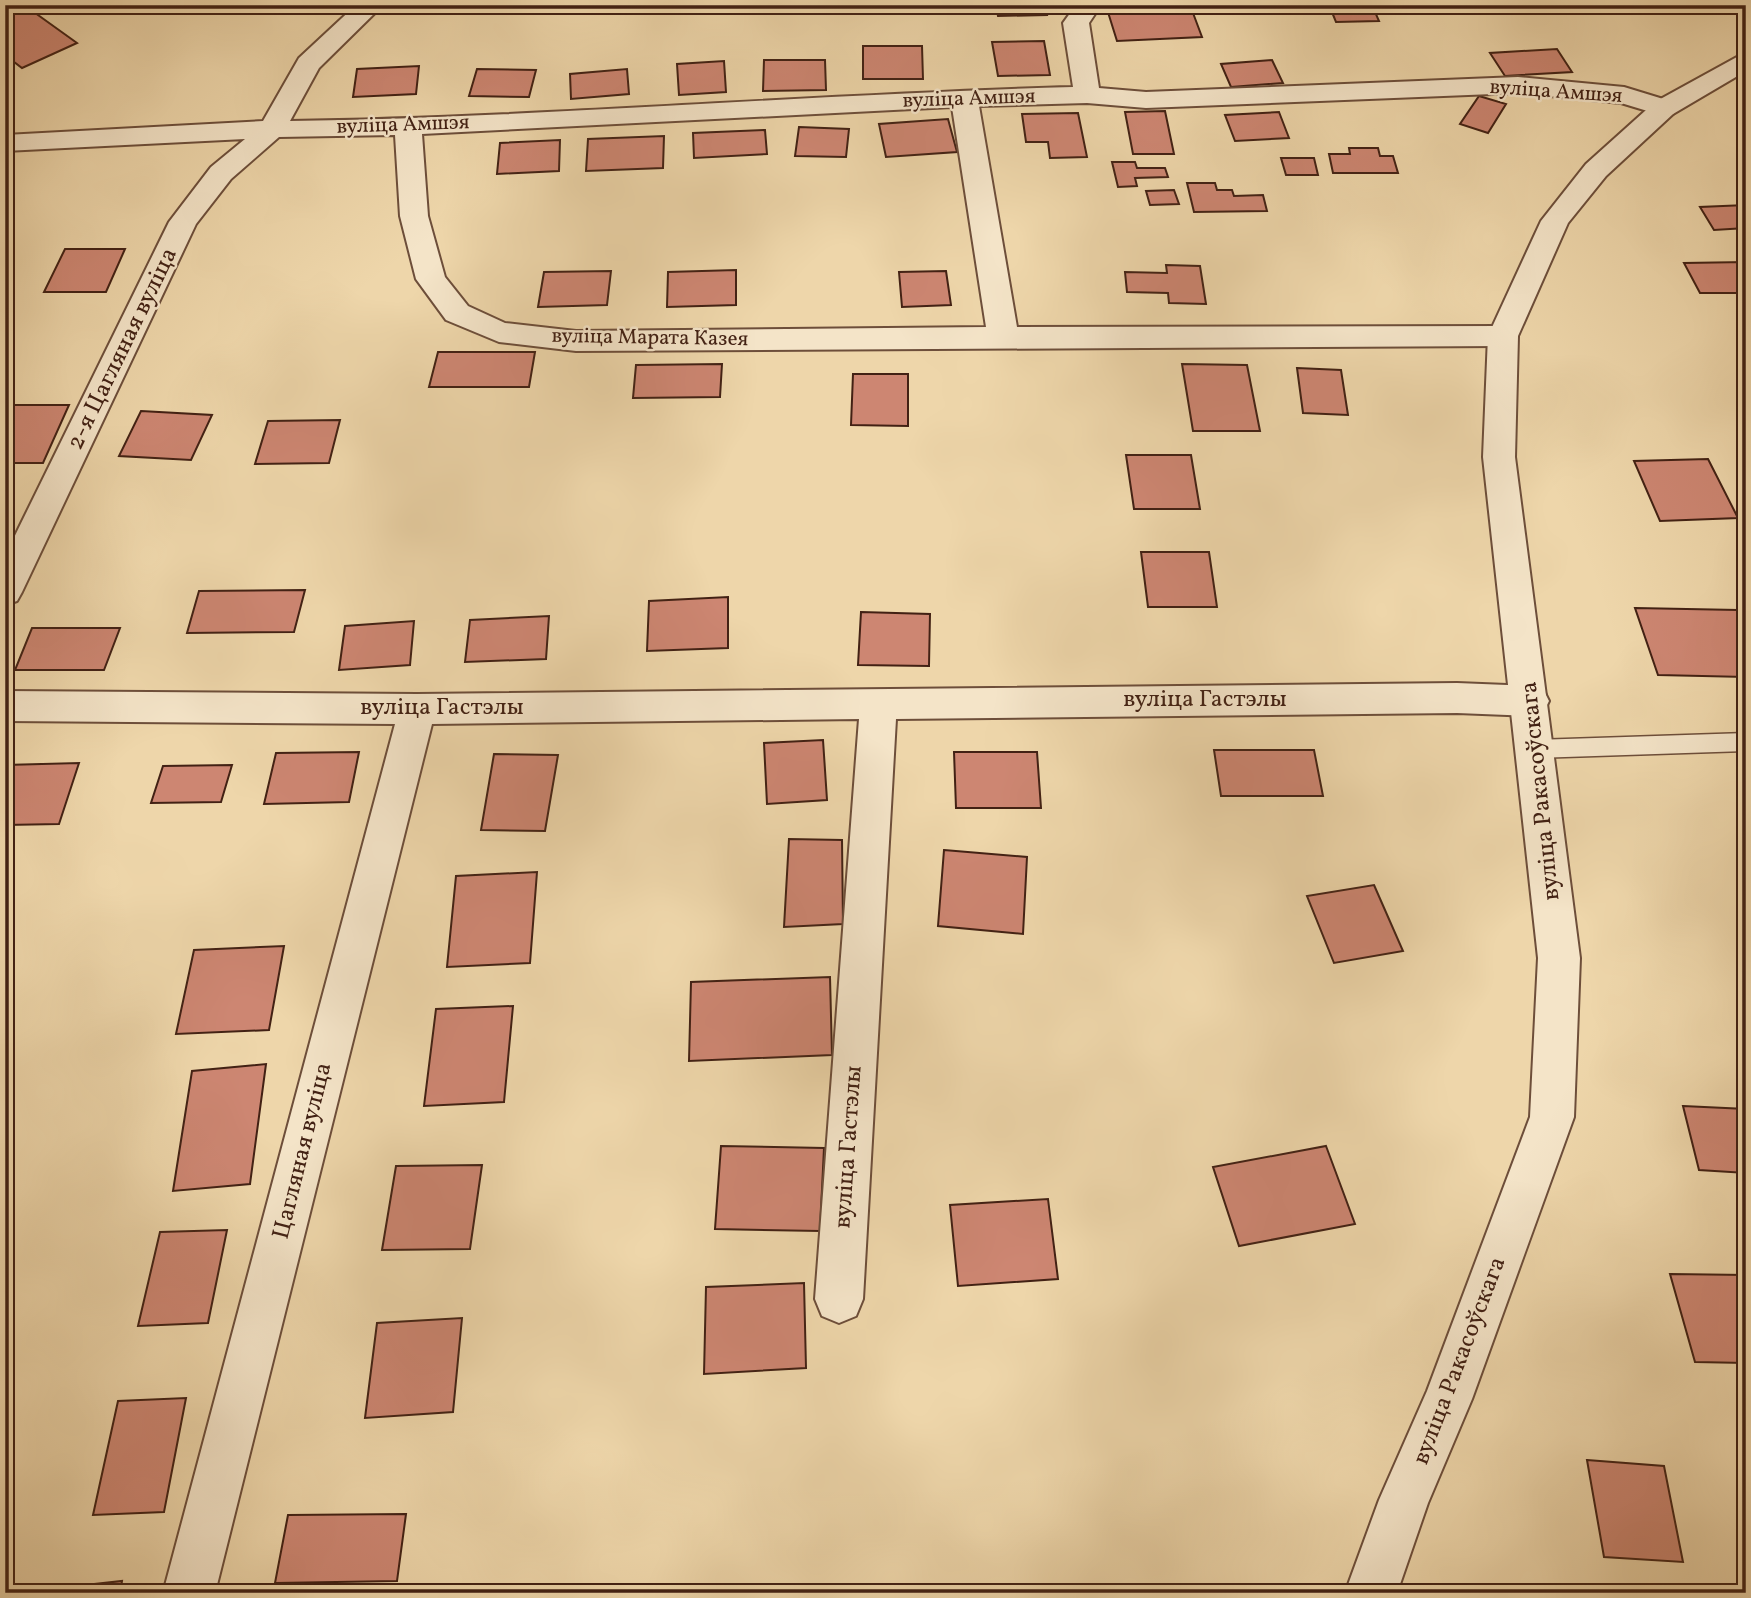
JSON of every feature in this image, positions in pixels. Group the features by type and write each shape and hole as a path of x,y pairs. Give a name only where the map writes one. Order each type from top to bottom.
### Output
{"street":[{"path":"272,129 308,64 371,5"},
{"path":"1087,95 1076,23 1089,5"},
{"name":"вуліца Ракасоўскага","path":"1371,1593 1404,1500 1448,1399 1552,1117 1559,958 1531,701 1499,457 1503,336 1555,221 1596,170 1664,108 1746,60"},
{"name":"вуліца Амшэя","path":"5,143 272,129 408,127 964,98 1087,95 1146,100 1518,85 1625,95 1664,108"},
{"path":"964,98 1003,337"},
{"name":"вуліца Марата Казея","path":"408,127 414,216 431,279 457,313 499,332 576,341 1503,336"},
{"name":"2-я Цагляная вуліца","path":"5,592 183,222 221,173 272,129"},
{"name":"вуліца Гастэлы","path":"5,706 417,709 879,702 1457,698 1531,701"},
{"name":"вуліца Гастэлы","path":"839,1299 879,702"},
{"name":"Цагляная вуліца","path":"189,1593 417,709"}],"lane":[{"path":"1535,749 1746,742"}],"building":[{"path":"5,5 24,5 77,43 22,68 5,55"},
{"path":"996,5 1045,5 1047,15 998,16"},
{"path":"1190,5 1202,37 1117,41 1107,9"},
{"path":"1329,5 1372,5 1379,21 1336,22"},
{"path":"1044,41 1050,75 998,76 992,42"},
{"path":"863,46 922,46 923,79 863,79"},
{"path":"1557,49 1572,72 1505,76 1490,53"},
{"path":"764,60 825,60 826,90 763,91"},
{"path":"1272,60 1283,83 1231,87 1221,64"},
{"path":"724,61 726,92 679,95 677,64"},
{"path":"419,66 416,94 353,97 357,69"},
{"path":"477,69 536,70 529,97 469,96"},
{"path":"627,69 629,94 571,99 570,74"},
{"path":"1479,96 1506,104 1488,133 1460,124"},
{"path":"1165,111 1174,154 1133,154 1125,112"},
{"path":"1279,112 1289,138 1235,141 1225,115"},
{"path":"1078,113 1087,157 1050,158 1048,142 1026,142 1022,114"},
{"path":"948,119 957,152 886,157 879,124"},
{"path":"799,127 849,129 846,157 795,156"},
{"path":"765,130 767,154 694,158 693,133"},
{"path":"664,136 663,168 586,171 588,139"},
{"path":"560,140 559,171 497,174 500,143"},
{"path":"1349,148 1378,148 1380,156 1393,156 1398,173 1333,173 1329,154 1350,154"},
{"path":"1281,158 1314,158 1318,175 1286,175"},
{"path":"1112,162 1135,162 1137,168 1165,168 1168,177 1135,178 1137,186 1118,187"},
{"path":"1187,183 1215,183 1217,190 1232,190 1234,196 1263,195 1267,211 1194,212"},
{"path":"1174,190 1179,204 1150,205 1146,191"},
{"path":"1746,205 1746,228 1714,230 1700,207"},
{"path":"65,249 125,249 106,292 44,292"},
{"path":"1746,262 1746,293 1700,293 1684,263"},
{"path":"1166,265 1200,266 1206,304 1169,303 1168,293 1127,292 1125,272 1167,273"},
{"path":"736,270 736,305 667,307 668,272"},
{"path":"611,271 607,305 538,307 544,272"},
{"path":"946,271 951,305 902,307 899,272"},
{"path":"438,352 535,352 529,387 429,387"},
{"path":"722,364 720,397 633,398 636,365"},
{"path":"1182,364 1247,365 1260,431 1193,431"},
{"path":"1297,368 1341,370 1348,415 1303,413"},
{"path":"853,374 908,374 908,426 851,425"},
{"path":"13,405 69,405 43,463 5,463 5,421"},
{"path":"141,411 212,415 191,460 119,456"},
{"path":"340,420 329,463 255,464 268,421"},
{"path":"1126,455 1191,455 1200,509 1134,509"},
{"path":"1708,459 1738,518 1660,521 1634,461"},
{"path":"1141,552 1209,552 1217,607 1148,607"},
{"path":"305,590 294,632 187,633 199,591"},
{"path":"728,597 728,648 647,651 649,601"},
{"path":"1635,608 1738,610 1746,629 1746,677 1658,675"},
{"path":"861,612 930,614 929,666 858,665"},
{"path":"549,616 546,659 465,662 470,620"},
{"path":"414,621 410,665 339,670 345,626"},
{"path":"32,628 120,628 104,670 15,670"},
{"path":"823,740 827,800 767,804 764,743"},
{"path":"1214,750 1314,750 1323,796 1221,796"},
{"path":"359,752 349,802 264,804 276,753"},
{"path":"954,752 1037,752 1041,808 956,808"},
{"path":"494,754 558,755 545,831 481,830"},
{"path":"79,763 59,824 5,825 5,765"},
{"path":"232,765 221,802 151,803 163,766"},
{"path":"789,839 842,840 843,924 784,927"},
{"path":"944,850 1027,857 1023,934 938,926"},
{"path":"537,872 530,963 447,967 456,876"},
{"path":"1374,885 1403,951 1334,963 1307,896"},
{"path":"284,946 269,1030 176,1034 194,950"},
{"path":"830,977 832,1055 689,1061 691,982"},
{"path":"513,1006 504,1102 424,1106 436,1009"},
{"path":"266,1064 250,1184 173,1191 192,1071"},
{"path":"1683,1106 1746,1109 1746,1173 1699,1170"},
{"path":"721,1146 824,1148 820,1231 715,1229"},
{"path":"1326,1146 1355,1224 1239,1246 1213,1167"},
{"path":"482,1165 470,1249 382,1250 396,1166"},
{"path":"1048,1199 1058,1279 958,1286 950,1205"},
{"path":"227,1230 208,1323 138,1326 160,1232"},
{"path":"1670,1274 1746,1275 1746,1363 1695,1362"},
{"path":"804,1283 806,1368 704,1374 706,1287"},
{"path":"462,1318 453,1412 365,1418 377,1323"},
{"path":"186,1398 164,1512 93,1515 118,1401"},
{"path":"1587,1460 1664,1466 1683,1562 1604,1557"},
{"path":"406,1514 397,1581 275,1583 288,1515"},
{"path":"122,1581 120,1593 23,1593 23,1592"}]}
